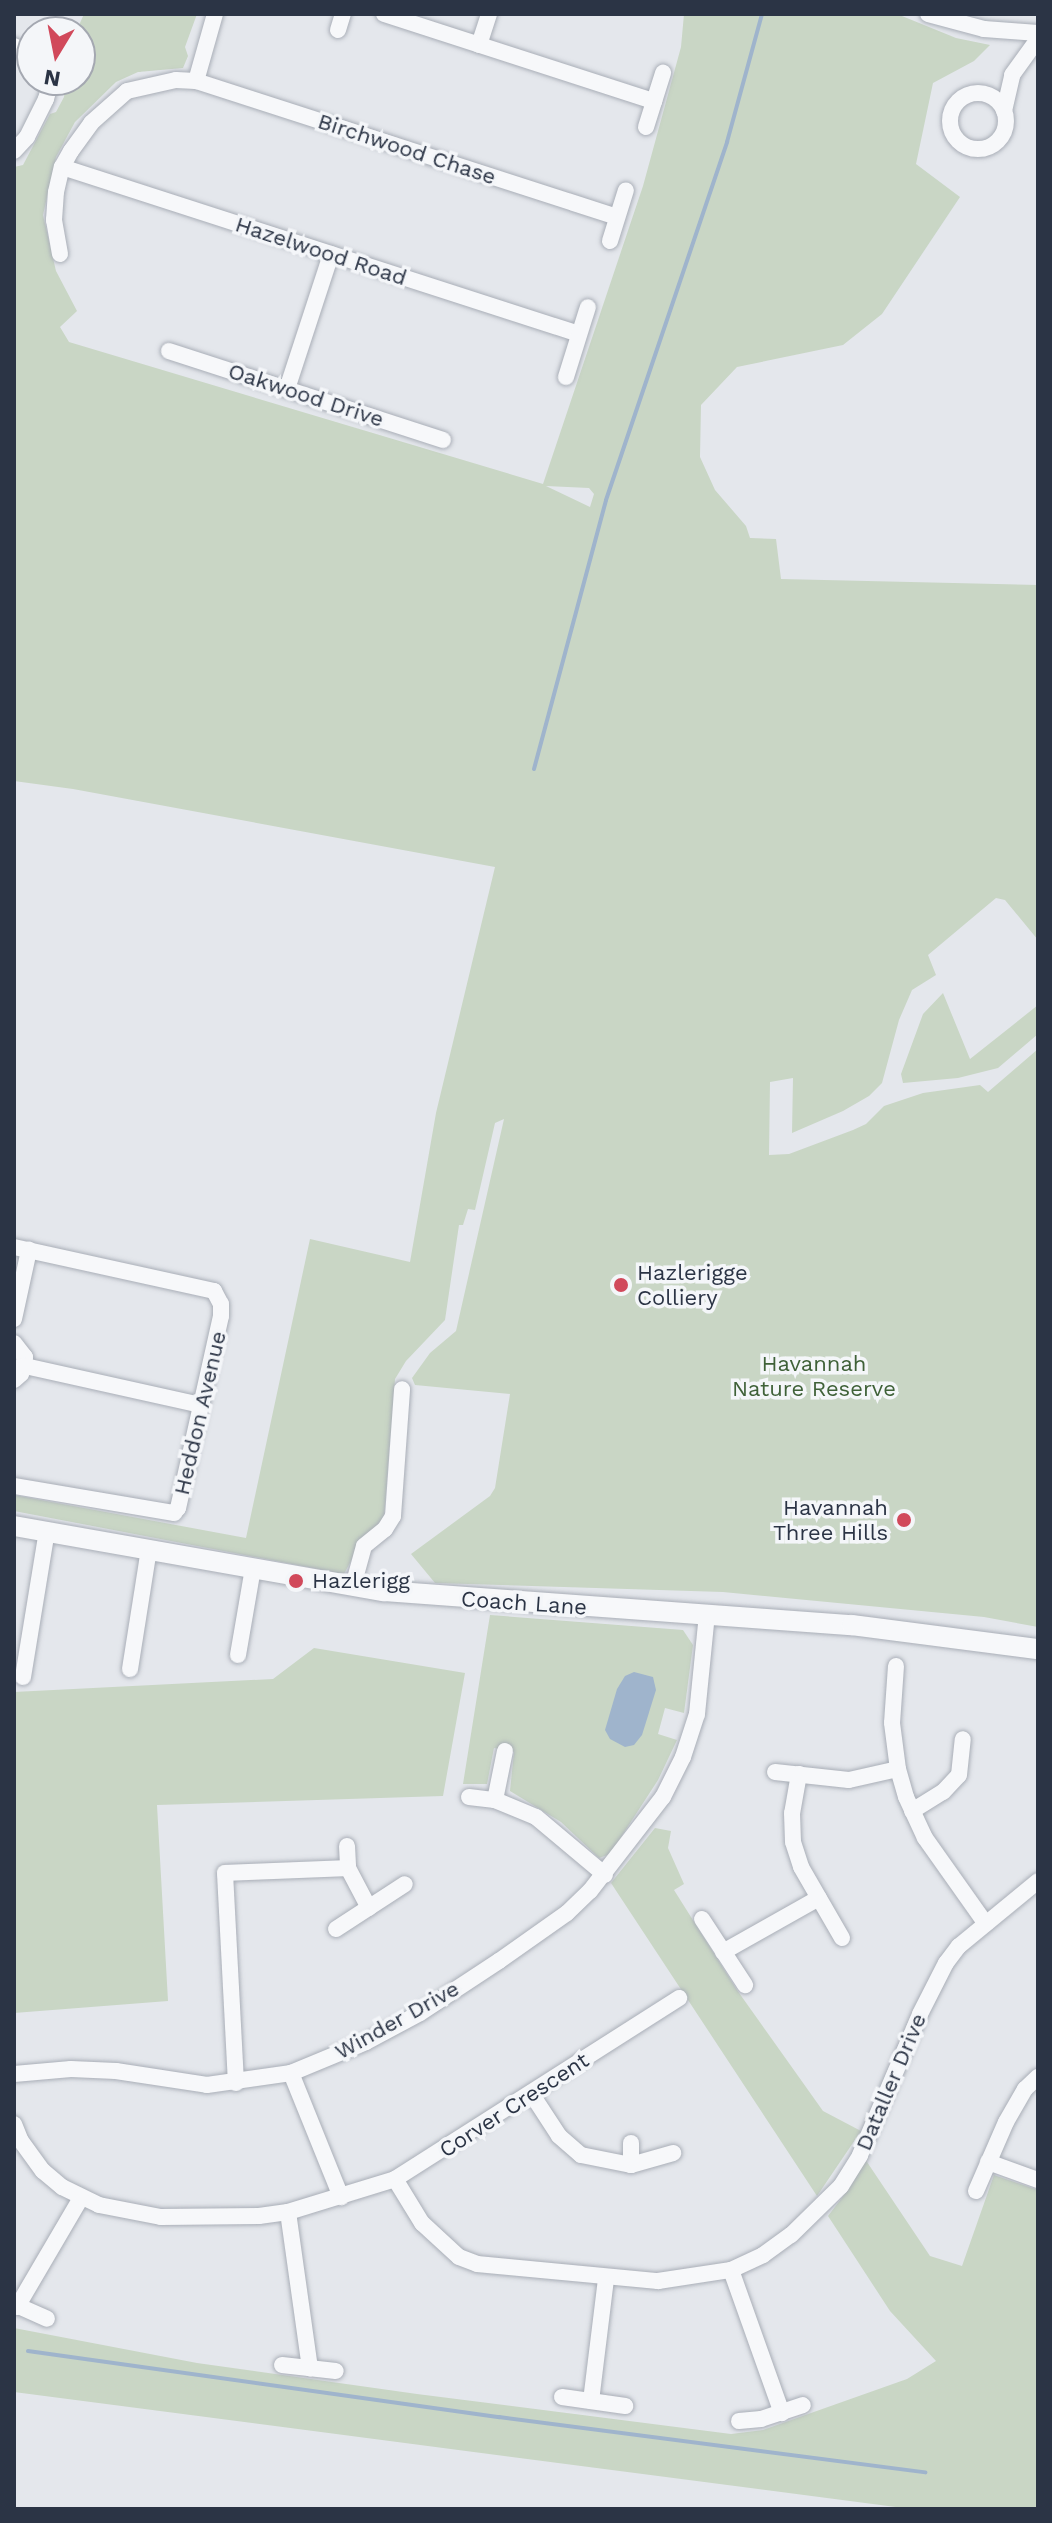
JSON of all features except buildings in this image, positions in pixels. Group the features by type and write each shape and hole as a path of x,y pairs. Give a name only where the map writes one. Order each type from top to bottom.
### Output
{"street":[{"path":"60,254 54,220 62,167 91,123 127,91 158,81 196,81 215,14"},
{"path":"384,14 654,101"},
{"path":"479,45 489,14"},
{"path":"928,14 984,29 1038,36 1012,75 1004,111 1005,129 994,143 978,149 960,142 953,134 950,116 959,100 1012,75"},
{"path":"646,127 663,73"},
{"name":"Birchwood Chase","path":"196,81 617,217"},
{"path":"975,93 993,97 1004,111"},
{"path":"14,151 33,124 44,96"},
{"name":"Hazelwood Road","path":"62,167 579,334"},
{"path":"610,241 626,190"},
{"path":"287,389 331,254"},
{"path":"566,377 588,307"},
{"name":"Oakwood Drive","path":"169,351 443,440"},
{"path":"14,1319 22,1249"},
{"name":"Heddon Avenue","path":"14,1486 167,1514 178,1508 221,1316 221,1304 214,1291 22,1249"},
{"path":"14,1343 25,1357 19,1373 201,1405"},
{"path":"353,1586 364,1546 385,1529 393,1516 402,1389"},
{"name":"Coach Lane","path":"14,1526 353,1586 436,1597 852,1625 1038,1649"},
{"path":"23,1677 47,1531"},
{"path":"130,1669 149,1549"},
{"path":"238,1655 253,1568"},
{"name":"Winder Drive","path":"14,2074 71,2069 116,2071 164,2081 236,2083 291,2073 366,2042 420,2013 567,1913 605,1875 663,1797 683,1757 697,1714 707,1614"},
{"path":"896,1666 892,1723 898,1769 912,1811 933,1850 986,1924"},
{"path":"912,1811 943,1792 959,1775 963,1739"},
{"path":"495,1800 505,1751"},
{"path":"775,1772 849,1780 898,1769"},
{"path":"799,1774 792,1813 793,1842 801,1867 842,1938"},
{"path":"469,1797 495,1800 536,1817 605,1875"},
{"path":"347,1846 348,1868 369,1908"},
{"path":"236,2083 225,1873 348,1868"},
{"name":"Dataller Drive","path":"395,2179 422,2223 459,2257 477,2264 606,2279 658,2281 731,2270 763,2255 791,2235 841,2186 860,2155 939,1974 959,1946 1038,1881"},
{"path":"336,1929 405,1884"},
{"path":"723,1952 819,1898"},
{"path":"702,1919 745,1985"},
{"name":"Corver Crescent","path":"14,2124 21,2141 43,2171 81,2198 115,2209 161,2217 259,2216 288,2212 395,2179 679,1998"},
{"path":"291,2073 341,2197"},
{"path":"976,2191 1025,2089 1038,2077"},
{"path":"531,2093 559,2136 574,2151 599,2161 631,2165 673,2153"},
{"path":"631,2143 631,2165"},
{"path":"988,2162 1038,2180"},
{"path":"47,2319 16,2305 81,2198"},
{"path":"288,2212 310,2368"},
{"path":"731,2270 782,2413"},
{"path":"591,2401 606,2279"},
{"path":"282,2365 336,2371"},
{"path":"562,2397 625,2406"},
{"path":"739,2421 782,2413 803,2405"}],"green space":[{"name":"Havannah Nature Reserve","path":"84,14 197,14 185,47 188,56 183,68 138,72 116,82 75,122 56,157 43,215 56,271 77,311 60,327 69,342 543,484 643,186 681,47 684,14 897,14 956,38 990,45 974,61 933,83 916,164 960,197 882,314 843,345 737,367 701,405 700,457 715,490 746,526 750,538 776,539 781,579 1038,585 1038,940 1005,900 996,898 928,955 936,975 912,990 899,1020 882,1083 869,1096 792,1133 793,1078 770,1082 769,1155 789,1154 853,1130 866,1124 884,1106 923,1093 980,1085 988,1092 1038,1049 1038,1627 984,1617 723,1592 435,1583 411,1554 490,1496 495,1488 510,1394 415,1385 412,1378 430,1353 456,1331 504,1119 495,1123 475,1210 468,1209 463,1225 459,1225 445,1320 406,1361 395,1379 384,1519 362,1540 344,1574 14,1511 14,1495 246,1538 310,1239 410,1262 436,1113 495,867 73,789 14,781 14,167 23,165 50,114 56,112 64,97 96,96 96,16","holes":["546,486 589,488 594,494 590,507"]},
{"path":"943,993 970,1059 1038,1005 1038,1034 998,1068 958,1078 903,1083 901,1074 923,1014"},
{"path":"490,1615 683,1630 693,1645 684,1713 665,1708 658,1734 677,1740 658,1780 610,1854 599,1858 561,1822 510,1791 514,1752 494,1748 487,1784 463,1784"},
{"path":"314,1648 465,1673 443,1796 157,1805 168,2001 14,2013 14,1692 273,1679"},
{"path":"655,1828 671,1831 668,1848 684,1884 674,1890 737,1990 823,2111 861,2131 817,2196 611,1883"},
{"path":"865,2159 930,2256 962,2266 994,2175 1038,2190 1038,2509 911,2509 14,2392 14,2328 197,2363 417,2394 731,2434 763,2430 907,2379 936,2361 890,2311 828,2216 851,2186"}],"water":[{"path":"634,1672 653,1677 656,1690 642,1735 634,1745 625,1747 610,1739 605,1730 617,1689 625,1676"}],"waterway":[{"path":"534,769 606,500 727,142 762,14"},
{"path":"28,2351 499,2417 925,2472"}],"place":[{"name":"Hazlerigge Colliery","path":"621,1285"},
{"name":"Havannah Three Hills","path":"904,1520"},
{"name":"Hazlerigg","path":"296,1581"}]}
